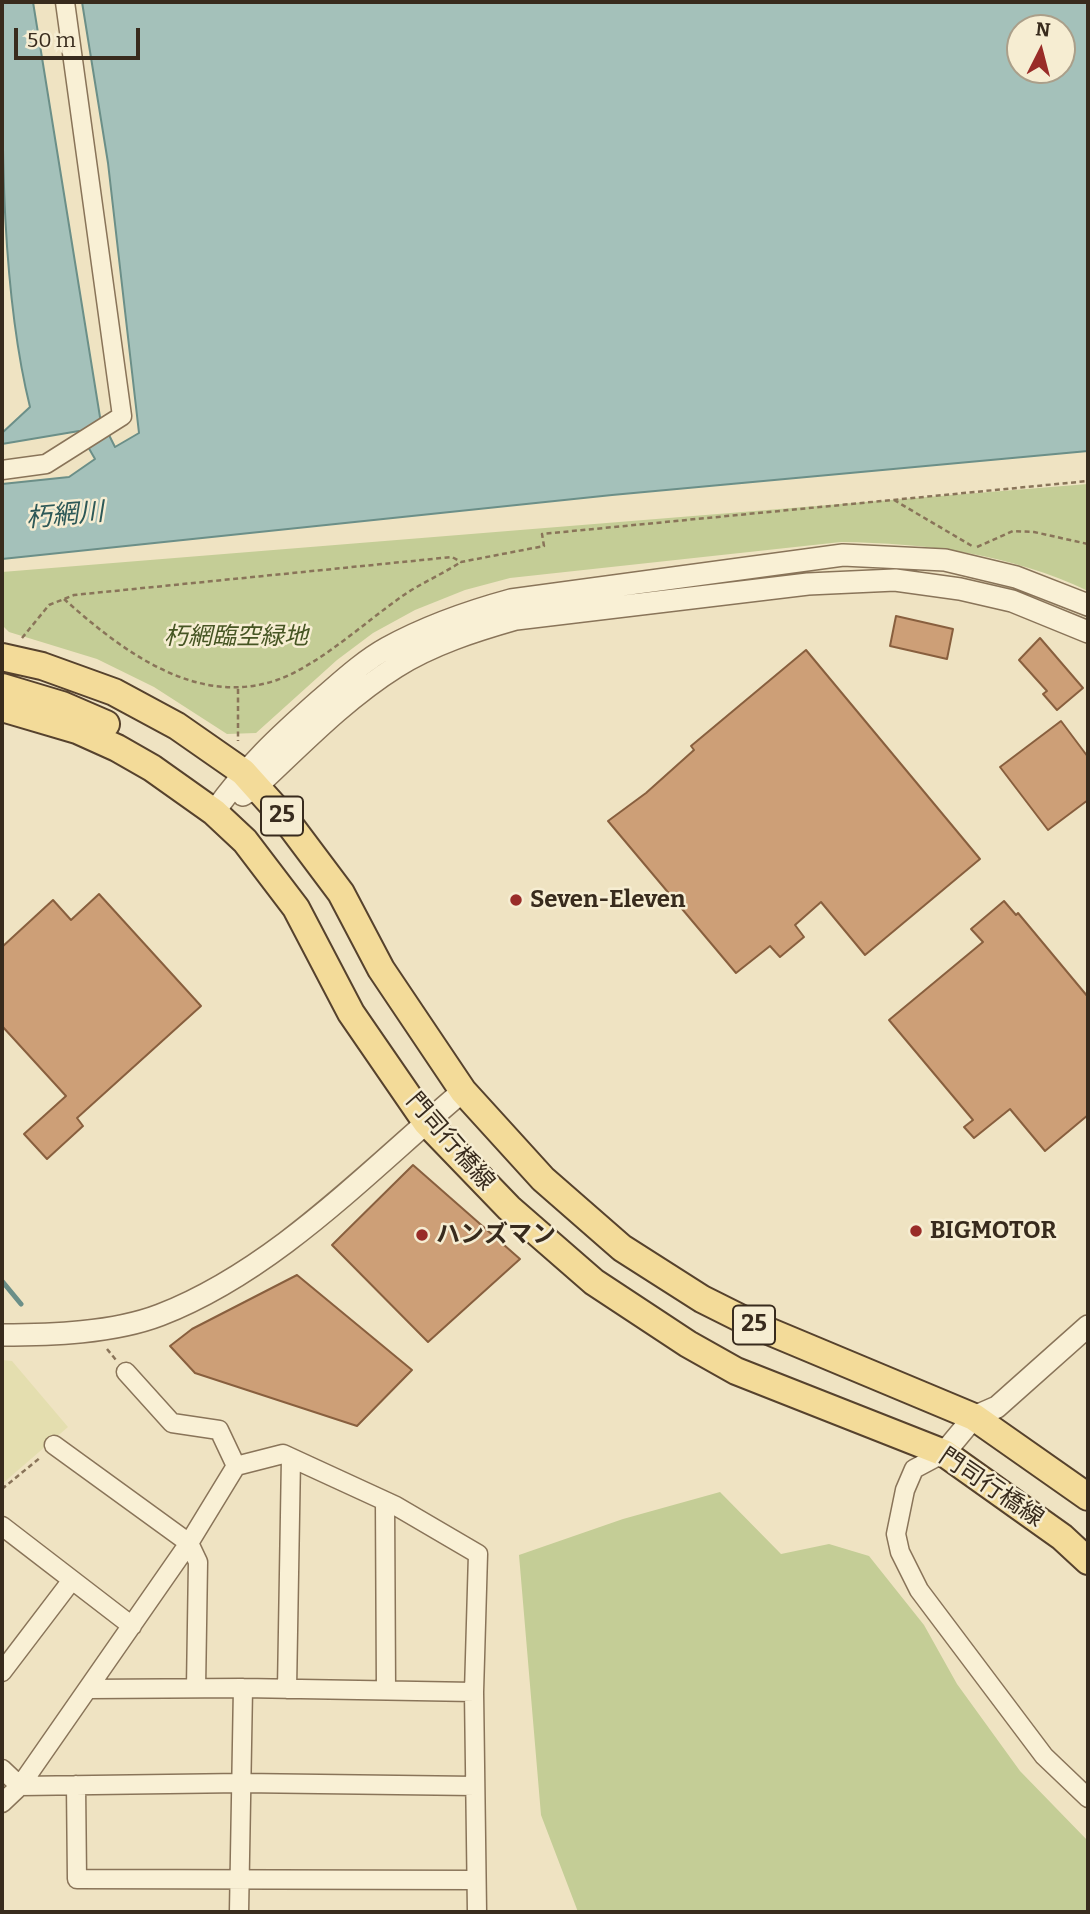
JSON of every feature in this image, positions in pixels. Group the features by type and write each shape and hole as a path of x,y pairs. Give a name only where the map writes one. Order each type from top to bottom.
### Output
{"main road":[{"name":"門司行橋線","path":"11,650 114,692 177,726 250,779 341,893 381,969 463,1091 543,1179 622,1248 702,1299 754,1325 974,1417 1088,1497"},
{"path":"2,687 62,705 144,744 180,769 214,812"},
{"name":"門司行橋線","path":"2,708 77,730 117,748 152,768 214,812 245,841 296,908 351,1013 426,1122 509,1209 594,1282 688,1344 736,1370 944,1453 1062,1537 1088,1561"}],"street":[{"path":"2,470 46,464 111,426 122,416 65,2"},
{"path":"214,812 250,779 346,677 384,650 458,615 511,600 844,555 945,560 1016,577 1088,605"},
{"path":"250,779 397,666 469,633 516,619 808,584 895,580 960,589 1012,601 1088,632"},
{"path":"2,1335 66,1336 158,1316 231,1280 304,1227 463,1091"},
{"path":"1088,1326 998,1407 974,1417 944,1453 914,1469 905,1490 896,1534 900,1552 919,1590 1044,1756 1088,1798"},
{"path":"126,1372 172,1423 219,1430 236,1466"},
{"path":"54,1445 190,1543 198,1562 196,1688"},
{"path":"2,1803 20,1786 190,1543 236,1466 283,1454 385,1501 478,1554 474,1692 477,1912"},
{"path":"287,1689 291,1458"},
{"path":"385,1501 386,1690"},
{"path":"2,1526 132,1626"},
{"path":"2,1672 72,1580"},
{"path":"88,1689 243,1688 474,1692"},
{"path":"239,1912 243,1688"},
{"path":"2,1769 20,1786 242,1783 475,1786"},
{"path":"76,1785 77,1878 476,1880"}],"path":[{"path":"64,599 109,639 141,660 189,680 238,689 278,680 310,662 404,594 461,562 544,546 542,534 1088,481"},
{"path":"894,500 975,548"},
{"path":"945,560 1013,531 1034,532 1088,544"},
{"path":"11,650 49,605 74,595 452,556 461,562"},
{"path":"238,689 238,743"},
{"path":"2,1489 54,1445"}],"shaded area":[{"path":"2,1360 12,1361 68,1427 2,1484"}],"green space":[{"name":"朽網臨空緑地","path":"1088,484 1088,591 1059,578 998,559 936,548 841,542 510,578 465,590 415,610 373,633 337,660 256,733 227,734 154,687 97,659 9,632 2,625 2,572"},
{"path":"720,1492 781,1554 829,1544 869,1556 924,1625 957,1684 1020,1771 1088,1841 1088,1912 578,1912 541,1815 519,1555 623,1519"}],"water":[{"name":"朽網川","path":"2,2 33,2 100,417 115,447 139,433 108,163 82,2 1088,2 1088,451 612,495 2,559 2,484 69,477 95,459 79,431 2,444 2,433 30,407 13,311 3,154"}],"building":[{"path":"896,616 953,629 947,659 890,646"},
{"path":"1040,638 1083,688 1057,710 1043,694 1047,691 1019,660"},
{"path":"806,650 980,859 865,955 821,902 795,925 804,937 780,957 770,946 736,973 608,821 646,793 694,750 691,746"},
{"path":"1061,721 1088,757 1088,800 1048,830 1000,767"},
{"path":"99,894 201,1006 77,1118 83,1126 47,1159 24,1134 66,1096 2,1026 2,947 53,900 71,920"},
{"path":"1004,901 1016,915 1018,913 1088,997 1088,1115 1045,1151 1010,1109 974,1138 964,1127 973,1120 889,1020 983,942 971,929"},
{"path":"413,1165 520,1259 428,1342 332,1245"},
{"path":"297,1275 412,1370 357,1426 195,1373 170,1346 192,1329"}],"waterway":[{"path":"2,1281 21,1304"}],"place":[{"name":"Seven-Eleven","path":"516,900"},
{"name":"BIGMOTOR","path":"916,1231"},
{"name":"ハンズマン","path":"422,1235"}]}
